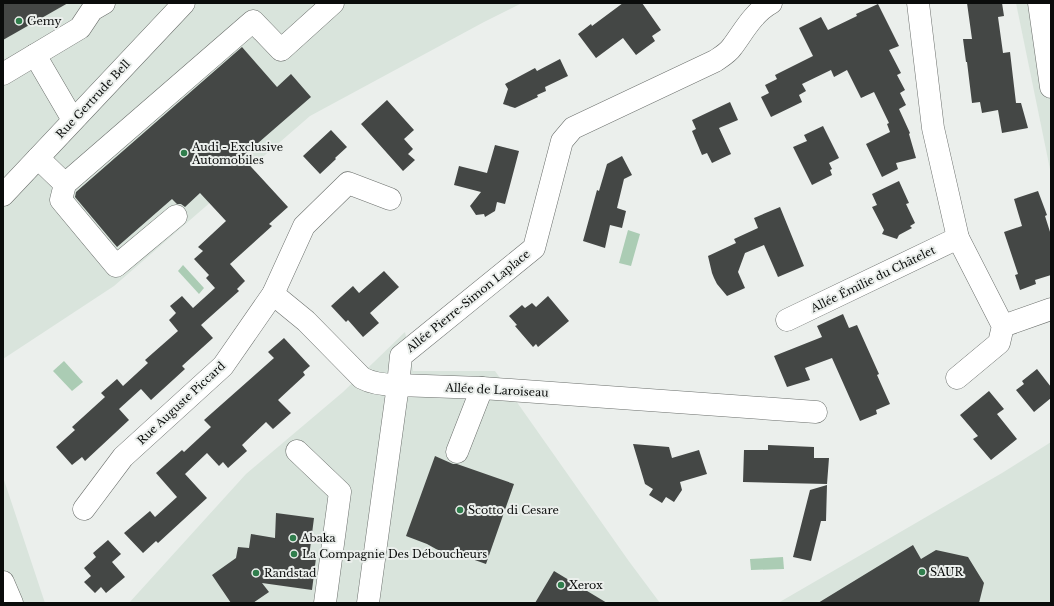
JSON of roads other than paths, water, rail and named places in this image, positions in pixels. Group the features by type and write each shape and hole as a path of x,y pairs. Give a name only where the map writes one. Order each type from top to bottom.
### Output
{"street":[{"path":"3,74 80,28 92,10 104,3"},
{"name":"Rue Gertrude Bell","path":"3,195 184,3"},
{"path":"176,216 116,266 62,200 65,184 253,21 281,50 333,3"},
{"name":"Allée Pierre-Simon Laplace","path":"398,385 401,356 534,248 562,141 573,128 715,61 731,49 752,18 765,6 771,3"},
{"path":"918,3 933,128 958,238 1003,326 999,343 957,378"},
{"path":"1039,3 1051,87"},
{"path":"35,55 73,120"},
{"path":"38,158 65,184"},
{"name":"Rue Auguste Piccard","path":"84,509 123,457 223,366 273,294 304,226 348,182 390,199"},
{"name":"Allée Émilie du Châtelet","path":"787,320 958,238"},
{"path":"273,294 306,321 362,378 370,382 386,385 398,385 368,603"},
{"path":"1003,326 1051,309"},
{"name":"Allée de Laroiseau","path":"398,385 482,388 816,412"},
{"path":"457,452 482,388"},
{"path":"298,451 340,492 325,603"},
{"path":"3,582 12,603"}],"place":[{"name":"Gemy","path":"19,21"},
{"name":"Audi - Exclusive Automobiles","path":"184,153"},
{"name":"Scotto di Cesare","path":"460,510"},
{"name":"Abaka","path":"293,538"},
{"name":"La Compagnie Des Déboucheurs","path":"294,554"},
{"name":"SAUR","path":"922,572"},
{"name":"Randstad","path":"256,573"},
{"name":"Xerox","path":"561,585"}]}
